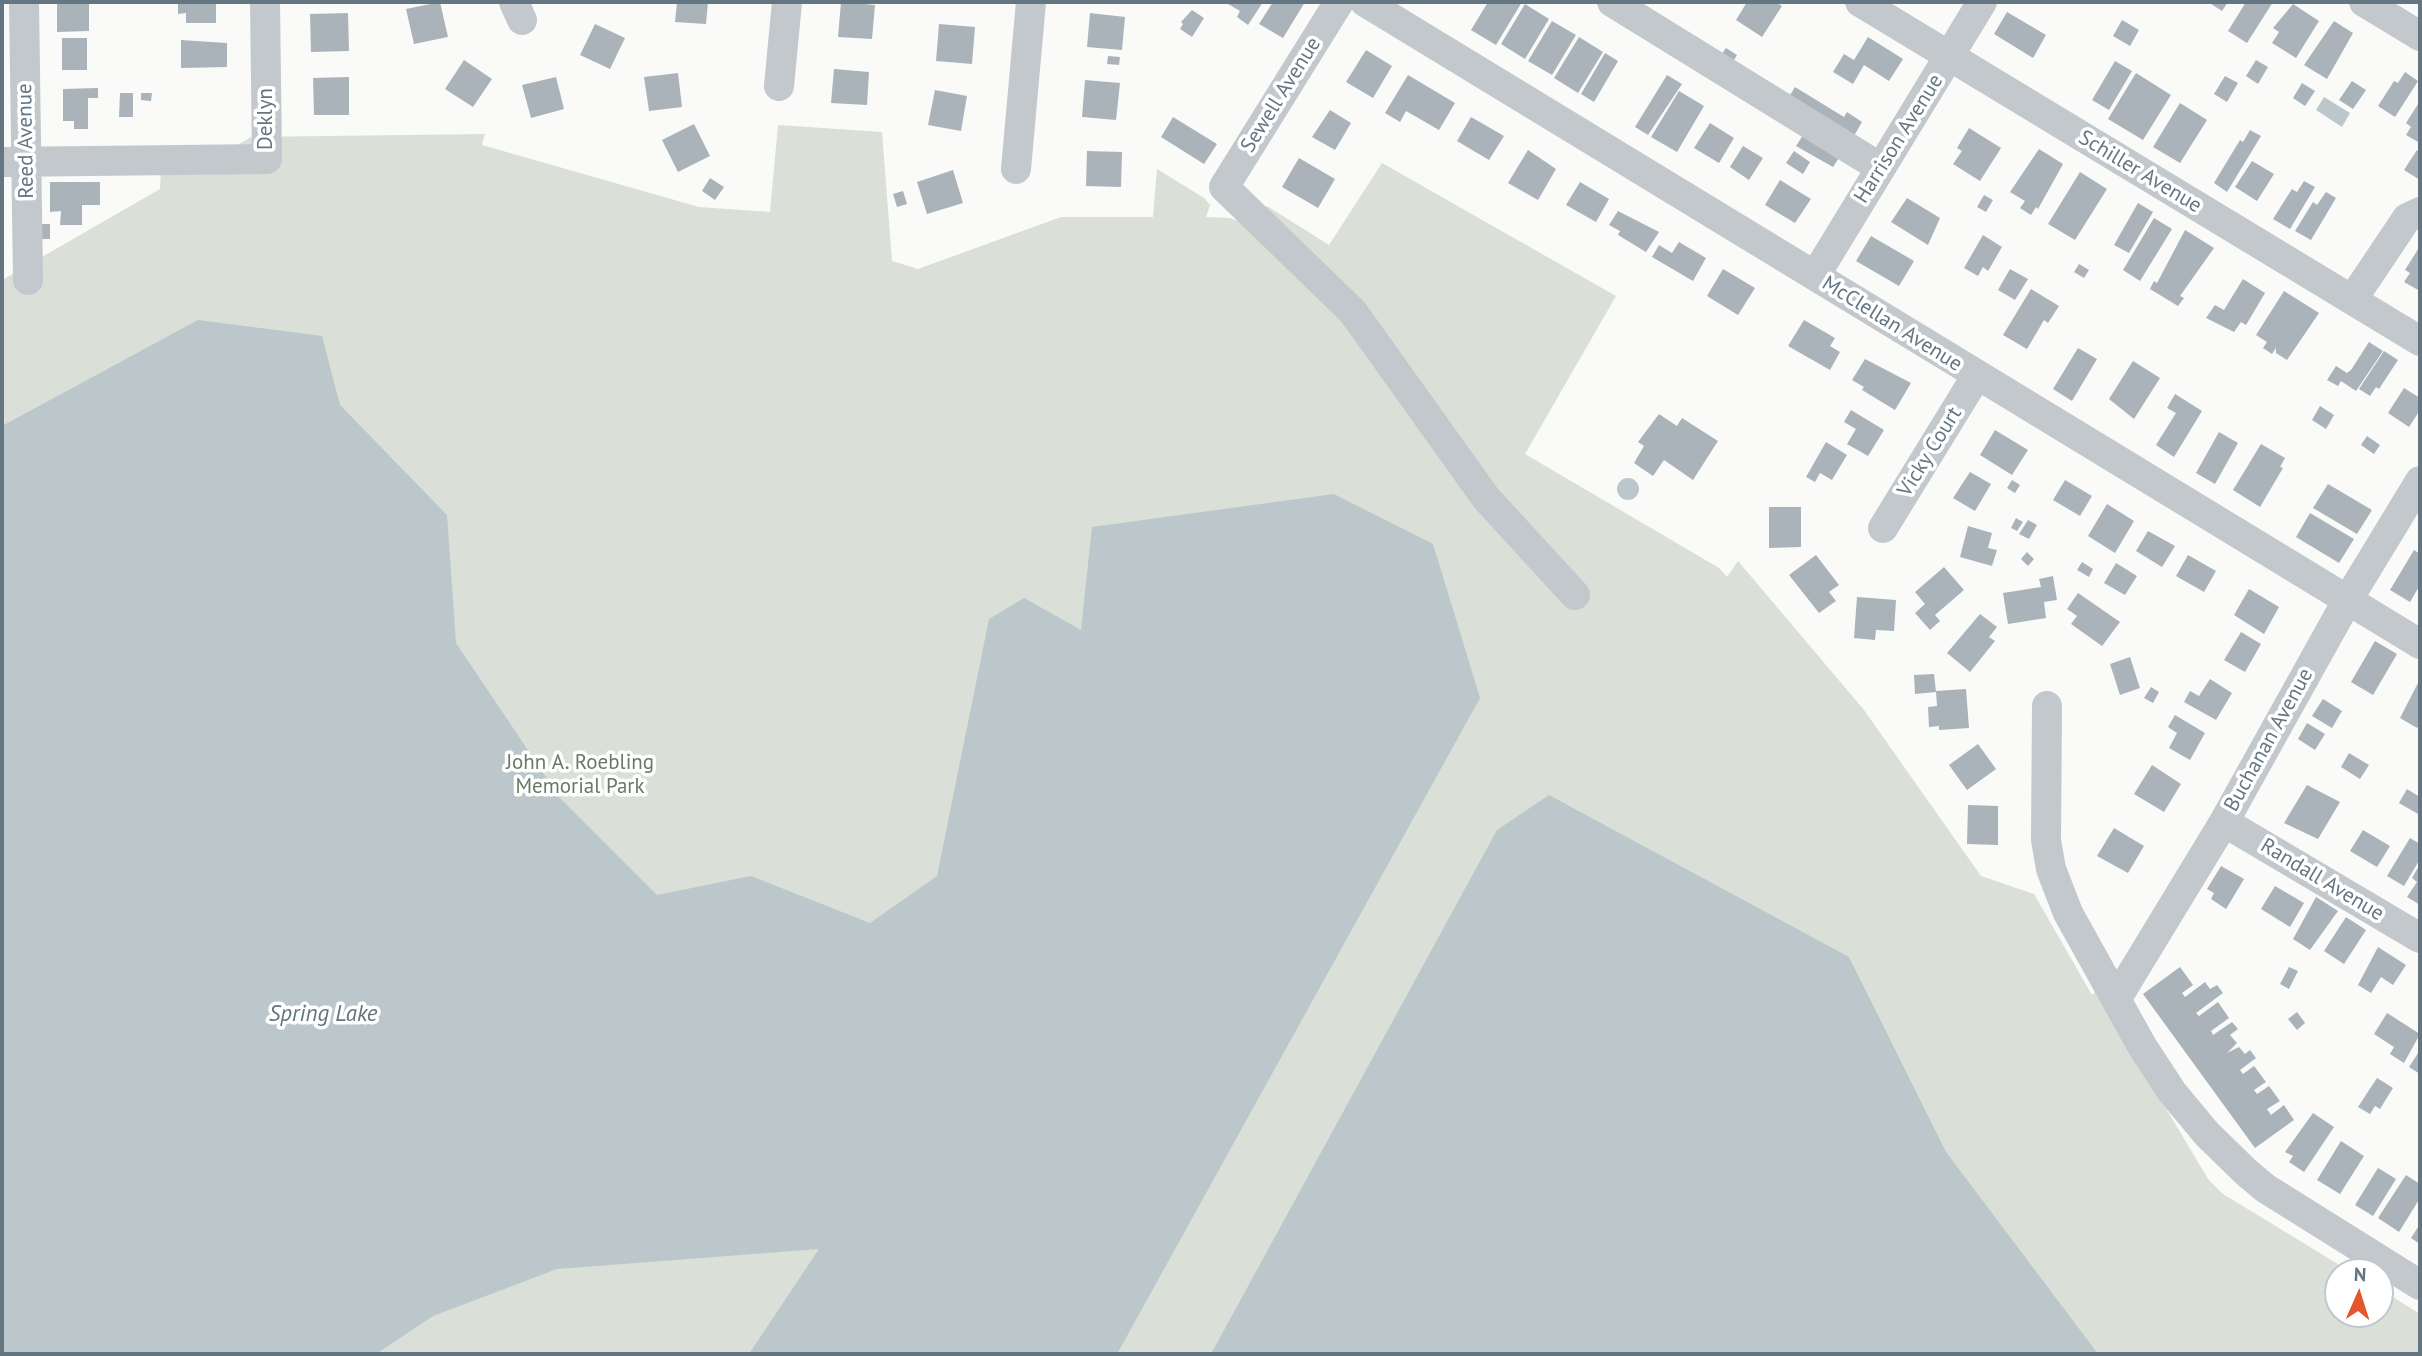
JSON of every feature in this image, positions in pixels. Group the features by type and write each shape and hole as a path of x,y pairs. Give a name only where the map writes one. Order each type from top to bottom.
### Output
{"street":[{"name":"Reed Avenue","path":"24,2 14,162 28,280"},
{"name":"Deklyn","path":"14,162 267,159 265,2"},
{"path":"779,86 787,2"},
{"path":"1016,169 1031,2"},
{"name":"Sewell Avenue","path":"1339,2 1224,187 1353,312 1486,498 1575,595"},
{"name":"McClellan Avenue","path":"1366,2 2420,644"},
{"path":"1612,2 1881,168"},
{"name":"Schiller Avenue","path":"1860,2 2420,341"},
{"name":"Harrison Avenue","path":"1815,276 1982,2"},
{"path":"2364,2 2420,36"},
{"path":"2352,300 2407,218 2420,212"},
{"name":"Vicky Court","path":"1883,528 1977,375"},
{"name":"Buchanan Avenue","path":"2117,998 2224,822 2347,601 2420,481"},
{"path":"2047,706 2046,840 2050,869 2068,913 2142,1046 2172,1092 2207,1134 2246,1172 2265,1188 2420,1285"},
{"name":"Randall Avenue","path":"2224,822 2420,938"}],"green space":[{"name":"John A. Roebling Memorial Park","path":"778,125 882,132 892,261 918,269 1061,217 1153,217 1157,169 1204,198 1210,205 1206,217 1230,218 1254,228 1267,206 1329,245 1382,163 1616,296 1525,454 1719,568 1727,577 1738,561 1864,710 1981,876 2034,894 2092,995 2096,991 2208,1179 2223,1194 2328,1258 2324,1258 2324,1328 2394,1328 2394,1298 2420,1314 2420,1354 2,1354 2,280 160,189 161,170 191,172 251,137 485,134 482,145 699,207 770,212"}],"water":[{"path":"2324,97 2350,113 2342,127 2316,110"},
{"name":"Spring Lake","path":"198,320 322,336 340,405 447,515 456,643 560,798 657,895 751,876 870,923 937,876 989,619 1024,598 1081,630 1092,527 1334,494 1433,544 1480,698 1117,1354 749,1354 819,1249 557,1269 433,1316 376,1354 2,1354 2,426"},
{"path":"1628,478 1636,481 1639,489 1636,497 1628,500 1620,497 1617,489 1620,481"},
{"path":"1549,795 1849,957 1946,1152 2098,1354 1211,1354 1497,830"}],"building":[{"path":"57,2 89,2 89,31 57,32"},
{"path":"178,2 216,2 216,23 186,23 186,13 178,14"},
{"path":"440,2 448,37 414,44 406,9"},
{"path":"677,2 708,2 706,24 675,22"},
{"path":"841,2 875,5 872,39 838,37"},
{"path":"1263,2 1248,25 1237,17 1240,11 1228,4"},
{"path":"1273,2 1305,2 1283,38 1259,24"},
{"path":"1488,2 1522,2 1496,45 1471,30"},
{"path":"1747,2 1775,2 1782,6 1762,37 1736,20"},
{"path":"2208,2 2228,2 2222,11"},
{"path":"2246,2 2273,2 2247,43 2228,31"},
{"path":"1525,4 1549,19 1525,59 1501,44"},
{"path":"2293,4 2319,21 2296,58 2272,43 2279,32 2273,28"},
{"path":"1192,10 1204,18 1192,37 1180,29 1183,24 1181,22"},
{"path":"2007,12 2046,35 2033,58 1994,34"},
{"path":"348,13 349,51 311,52 310,14"},
{"path":"1090,13 1125,17 1122,50 1087,47"},
{"path":"2122,20 2139,30 2130,46 2113,36"},
{"path":"1552,21 1576,35 1552,75 1528,61"},
{"path":"2334,21 2353,33 2327,79 2304,65"},
{"path":"595,24 625,38 610,69 580,55"},
{"path":"939,24 975,27 972,64 936,61"},
{"path":"1579,37 1603,52 1578,93 1554,78"},
{"path":"1868,37 1903,59 1889,81 1864,65 1853,84 1833,72 1844,54 1854,60"},
{"path":"62,38 87,38 87,70 62,70"},
{"path":"181,40 227,43 227,67 181,68"},
{"path":"1726,48 1737,55 1731,65 1719,58"},
{"path":"1366,50 1392,66 1373,98 1346,82"},
{"path":"1605,53 1618,61 1594,102 1581,94"},
{"path":"1108,56 1120,57 1119,65 1107,64"},
{"path":"464,60 492,79 473,107 445,89"},
{"path":"2256,60 2268,67 2258,84 2246,76"},
{"path":"2115,61 2132,71 2109,110 2092,100"},
{"path":"834,69 869,72 867,105 831,103"},
{"path":"2405,72 2418,81 2395,117 2378,106 2394,81 2398,83"},
{"path":"678,73 682,107 649,111 644,77"},
{"path":"2136,73 2171,95 2143,140 2108,119"},
{"path":"1408,75 1455,103 1439,130 1406,111 1400,122 1385,113"},
{"path":"1667,75 1682,84 1648,135 1635,127"},
{"path":"2225,76 2238,83 2227,102 2214,94"},
{"path":"349,77 349,115 314,115 313,78"},
{"path":"556,77 564,109 531,118 522,85"},
{"path":"1085,80 1120,83 1116,120 1082,117"},
{"path":"2352,81 2366,90 2353,109 2339,100"},
{"path":"2302,83 2315,91 2305,106 2293,98"},
{"path":"1795,87 1844,117 1847,112 1862,122 1851,141 1786,102"},
{"path":"98,88 98,98 88,98 88,129 74,129 74,121 63,121 63,89"},
{"path":"935,90 967,96 961,131 928,125"},
{"path":"1679,91 1704,106 1677,152 1651,137"},
{"path":"120,93 133,93 133,117 119,117"},
{"path":"141,93 152,93 151,101 141,100"},
{"path":"2420,101 2418,142 2406,135 2411,127 2406,123"},
{"path":"2180,103 2207,120 2180,163 2153,147"},
{"path":"1330,110 1351,123 1335,150 1312,137"},
{"path":"1173,117 1217,144 1204,164 1161,137"},
{"path":"1471,117 1504,136 1489,160 1457,141"},
{"path":"1710,123 1734,138 1719,163 1694,148"},
{"path":"694,124 710,156 678,172 662,140"},
{"path":"1809,126 1844,150 1833,167 1796,146"},
{"path":"1969,128 2001,148 1980,181 1953,164 1962,151 1957,148"},
{"path":"2250,130 2261,136 2227,192 2214,183 2240,140 2243,142"},
{"path":"1743,146 1763,158 1749,180 1730,167"},
{"path":"2039,149 2063,164 2038,209 2036,207 2031,215 2020,208 2025,201 2010,192"},
{"path":"1528,150 1556,169 1538,200 1508,183"},
{"path":"2417,150 2420,152 2420,180 2404,170"},
{"path":"1087,151 1122,152 1121,187 1086,186"},
{"path":"1794,151 1810,162 1803,174 1786,163"},
{"path":"1299,158 1335,179 1318,208 1282,187"},
{"path":"2252,161 2274,174 2257,201 2235,187"},
{"path":"953,170 963,203 927,214 917,182"},
{"path":"2080,172 2107,189 2075,240 2048,224"},
{"path":"710,178 724,187 715,200 702,191"},
{"path":"1780,180 1811,199 1795,223 1765,205"},
{"path":"2304,181 2315,187 2290,229 2273,219 2292,189 2297,192"},
{"path":"50,182 100,182 100,205 82,205 82,225 60,225 61,211 50,212"},
{"path":"1580,182 1609,199 1596,222 1566,205"},
{"path":"903,191 907,204 897,207 893,194"},
{"path":"2326,192 2336,198 2311,240 2295,231 2313,202 2317,205"},
{"path":"1984,195 1993,200 1986,212 1977,207"},
{"path":"1907,198 1940,218 1928,245 1891,222"},
{"path":"2138,203 2153,212 2129,253 2114,245"},
{"path":"1618,211 1659,232 1646,252 1618,235 1620,231 1609,225"},
{"path":"2154,218 2172,229 2140,281 2123,270"},
{"path":"39,224 50,224 50,239 39,239"},
{"path":"2185,230 2214,248 2180,296 2184,298 2178,306 2150,289 2154,281 2157,283"},
{"path":"1983,235 2002,247 1988,271 1983,267 1978,276 1964,268"},
{"path":"1871,236 1914,261 1899,286 1856,261"},
{"path":"1679,242 1706,258 1693,281 1652,257 1659,245 1672,253"},
{"path":"2420,246 2420,291 2404,282 2410,273 2405,270"},
{"path":"2079,264 2089,270 2084,278 2074,272"},
{"path":"1723,269 1755,288 1738,315 1707,296"},
{"path":"2010,269 2028,279 2015,300 1998,290"},
{"path":"2243,279 2265,293 2246,325 2241,322 2234,332 2206,318 2215,305 2224,310"},
{"path":"2031,289 2059,306 2048,323 2044,320 2027,349 2003,335"},
{"path":"2284,291 2319,313 2287,360 2276,353 2276,348 2272,354 2263,348 2267,342 2256,335"},
{"path":"1804,320 1835,338 1830,346 1840,352 1830,370 1788,346"},
{"path":"2369,342 2383,351 2356,391 2341,381 2338,386 2327,380 2336,366 2347,373 2351,370"},
{"path":"2078,348 2097,359 2072,401 2053,389"},
{"path":"2384,351 2398,360 2379,389 2376,387 2370,396 2359,389"},
{"path":"1865,359 1911,383 1895,410 1862,390 1864,387 1852,380"},
{"path":"2133,361 2160,378 2134,419 2109,399"},
{"path":"2404,388 2420,398 2420,410 2409,427 2388,413"},
{"path":"2175,394 2202,411 2174,457 2156,445 2176,413 2167,408"},
{"path":"2320,406 2334,415 2326,429 2312,420"},
{"path":"1851,410 1884,430 1868,456 1847,444 1856,429 1844,422"},
{"path":"1659,414 1677,426 1682,418 1718,441 1693,480 1664,460 1653,476 1634,463 1644,446 1638,442"},
{"path":"1995,430 2028,450 2012,475 1980,455"},
{"path":"2219,432 2238,443 2215,484 2196,473"},
{"path":"2367,436 2380,445 2374,454 2361,445"},
{"path":"1826,442 1847,455 1832,480 1820,473 1815,482 1806,477"},
{"path":"2261,444 2285,458 2280,467 2283,468 2260,507 2233,490"},
{"path":"1970,472 1991,484 1975,511 1953,498"},
{"path":"2012,480 2020,485 2015,493 2007,488"},
{"path":"2065,480 2092,496 2080,516 2053,500"},
{"path":"2328,484 2372,510 2357,534 2313,508"},
{"path":"2107,504 2134,521 2115,553 2088,536"},
{"path":"1769,507 1801,507 1801,547 1769,548"},
{"path":"2310,513 2354,539 2339,563 2296,537"},
{"path":"2016,518 2023,522 2017,531 2011,528"},
{"path":"2028,520 2037,525 2029,539 2019,534"},
{"path":"1968,526 1992,533 1988,548 1997,550 1992,566 1960,557"},
{"path":"2148,531 2175,546 2162,567 2136,551"},
{"path":"2414,550 2420,554 2420,585 2410,602 2390,590"},
{"path":"2027,552 2034,559 2028,566 2021,559"},
{"path":"1816,555 1839,585 1829,592 1836,601 1819,613 1789,575"},
{"path":"2188,555 2216,571 2204,592 2176,576"},
{"path":"2082,562 2093,569 2089,577 2077,570"},
{"path":"2116,563 2137,576 2125,595 2104,583"},
{"path":"1944,567 1964,590 1935,615 1940,621 1930,630 1915,613 1925,604 1915,592"},
{"path":"2053,576 2057,600 2044,602 2046,618 2008,624 2003,593 2041,587 2039,579"},
{"path":"2249,589 2279,607 2264,634 2234,615"},
{"path":"2078,593 2120,622 2102,646 2071,624 2077,616 2067,609"},
{"path":"1857,597 1896,600 1894,631 1876,630 1875,640 1854,638"},
{"path":"1980,614 1997,627 1989,637 1995,641 1970,672 1947,653"},
{"path":"2241,632 2261,644 2245,672 2224,660"},
{"path":"2375,641 2397,654 2373,695 2351,682"},
{"path":"2130,657 2140,688 2120,695 2110,664"},
{"path":"1934,674 1936,692 1915,694 1914,675"},
{"path":"2210,679 2232,693 2216,720 2184,702 2190,691 2199,696"},
{"path":"2420,679 2420,723 2417,728 2400,718"},
{"path":"2151,687 2159,692 2153,703 2144,698"},
{"path":"1966,689 1969,728 1939,730 1939,726 1929,727 1928,707 1937,706 1936,691"},
{"path":"2323,699 2342,711 2332,728 2312,716"},
{"path":"2175,715 2205,733 2190,760 2169,748 2177,733 2168,727"},
{"path":"2307,723 2325,734 2315,750 2298,739"},
{"path":"1978,744 1996,769 1967,790 1949,765"},
{"path":"2349,753 2369,765 2360,779 2341,767"},
{"path":"2152,765 2181,784 2164,812 2134,794"},
{"path":"2307,785 2340,802 2318,839 2284,823"},
{"path":"2407,789 2420,797 2418,814 2399,803"},
{"path":"1968,805 1998,806 1998,845 1967,844"},
{"path":"2114,828 2144,846 2128,873 2097,856"},
{"path":"2363,830 2390,846 2377,867 2350,851"},
{"path":"2410,838 2420,844 2420,859 2404,886 2387,876"},
{"path":"2420,864 2420,905 2407,897 2417,882 2412,878"},
{"path":"2221,866 2244,879 2226,909 2211,899 2214,893 2207,889"},
{"path":"2275,886 2304,903 2290,927 2261,909"},
{"path":"2316,897 2338,911 2310,950 2293,939"},
{"path":"2346,917 2366,930 2344,964 2324,951"},
{"path":"2378,947 2406,965 2393,985 2381,977 2371,993 2358,985"},
{"path":"2180,967 2193,985 2182,993 2185,997 2205,982 2210,989 2217,985 2223,993 2196,1013 2199,1016 2218,1002 2229,1018 2211,1031 2213,1035 2232,1022 2238,1029 2230,1035 2237,1043 2227,1053 2239,1047 2245,1054 2250,1050 2256,1058 2240,1070 2243,1074 2254,1066 2266,1082 2254,1090 2257,1094 2269,1086 2280,1101 2267,1109 2271,1115 2284,1105 2294,1120 2255,1148 2143,994"},
{"path":"2289,967 2298,971 2289,989 2280,984"},
{"path":"2297,1012 2305,1023 2297,1030 2288,1019"},
{"path":"2387,1013 2420,1034 2404,1063 2390,1054 2394,1047 2374,1034"},
{"path":"2420,1050 2420,1074 2409,1067"},
{"path":"2377,1078 2393,1088 2380,1109 2375,1106 2370,1114 2358,1107"},
{"path":"2313,1113 2334,1127 2304,1172 2289,1162 2293,1156 2285,1152"},
{"path":"2341,1141 2364,1156 2340,1194 2317,1180"},
{"path":"2378,1168 2396,1179 2373,1216 2355,1205"},
{"path":"2406,1175 2420,1184 2420,1198 2399,1232 2378,1218"},
{"path":"2420,1224 2420,1244 2411,1238"}]}
